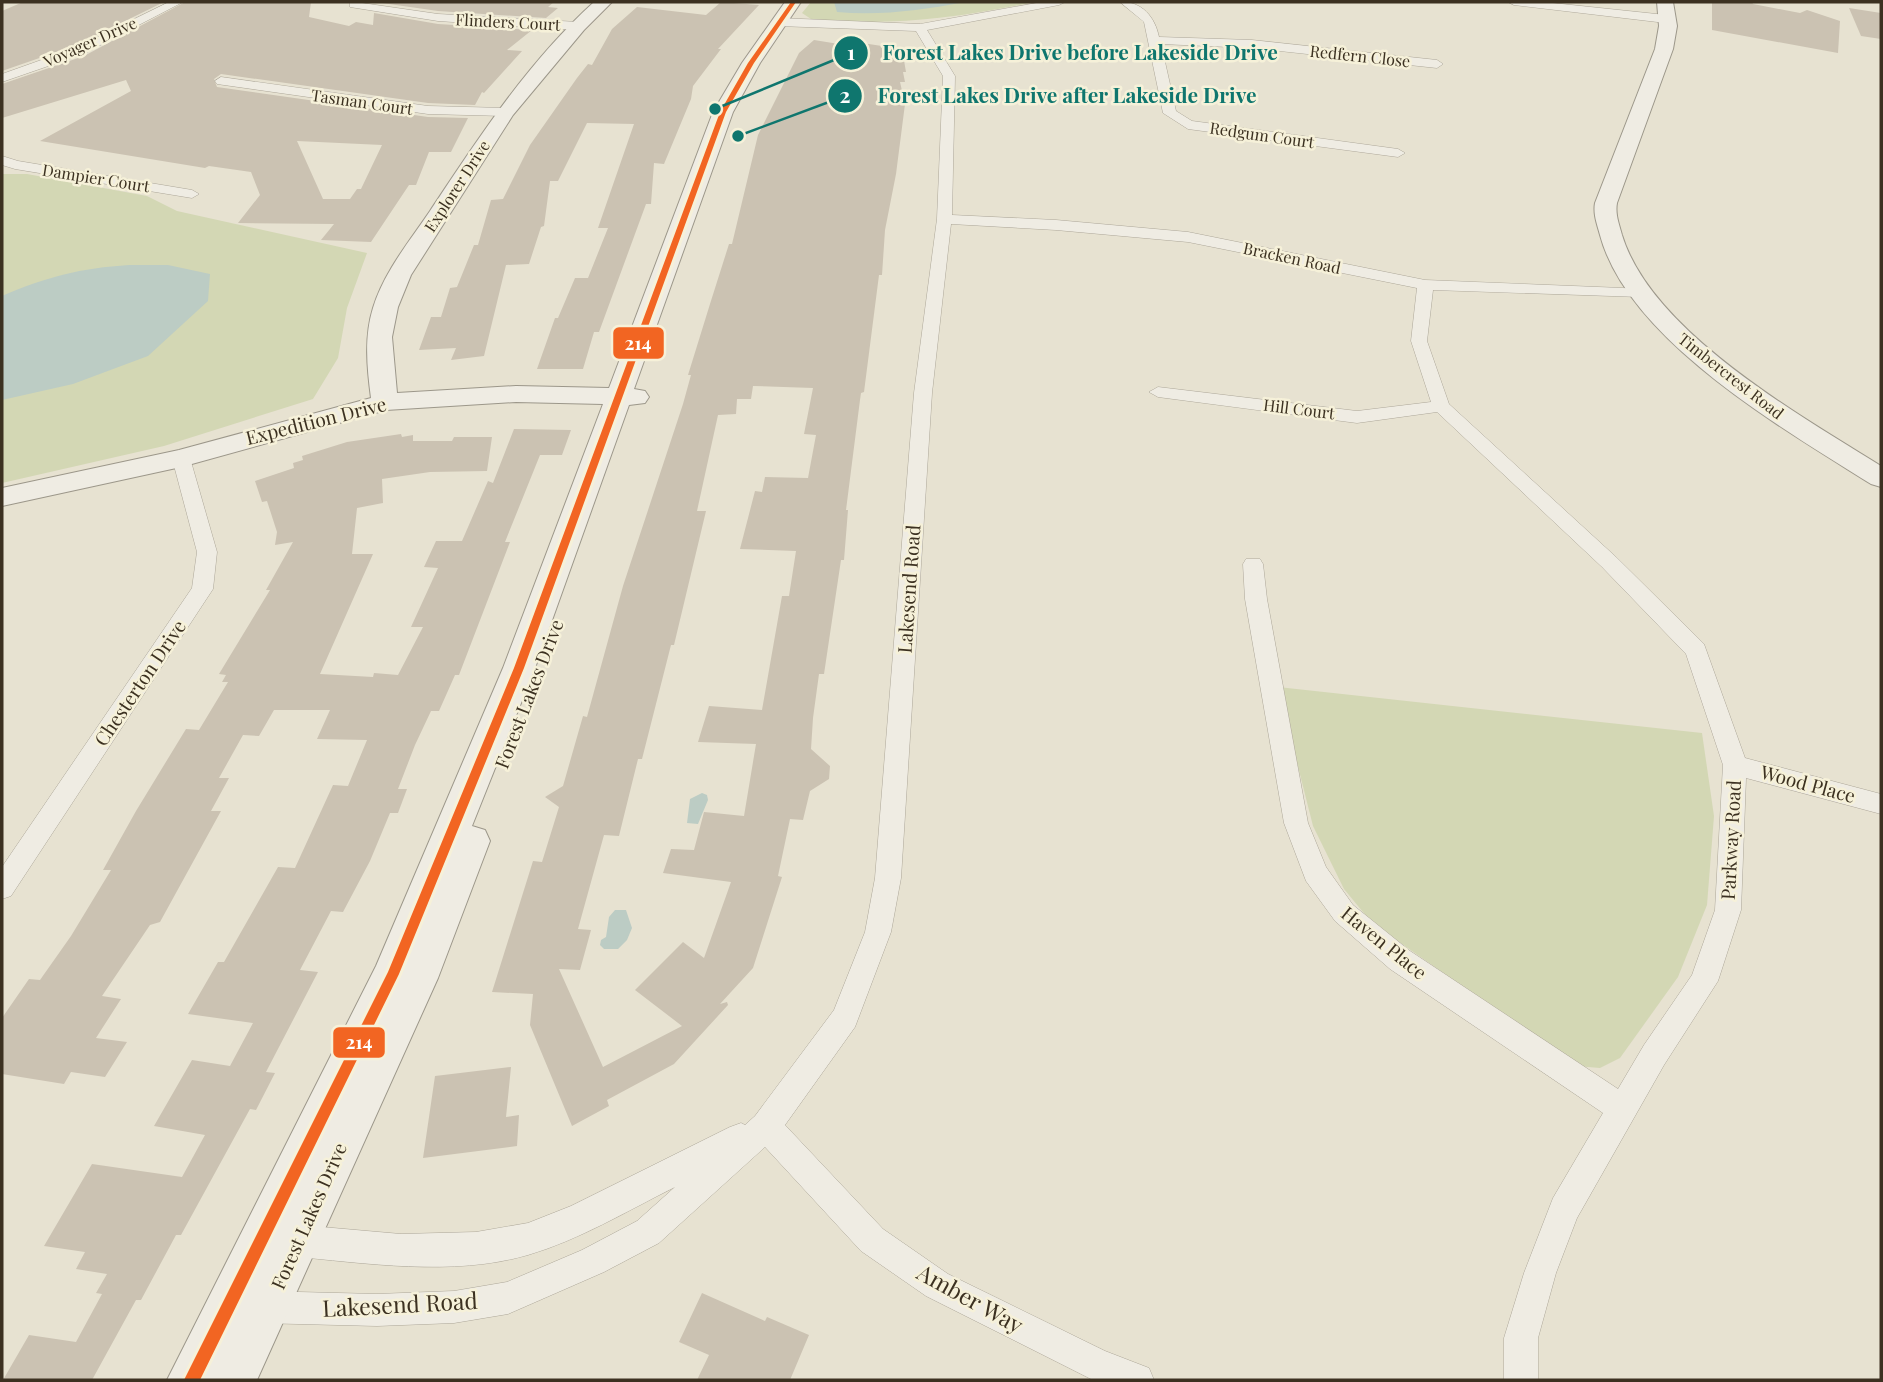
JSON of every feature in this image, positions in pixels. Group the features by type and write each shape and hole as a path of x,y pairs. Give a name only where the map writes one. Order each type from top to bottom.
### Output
{"street":[{"name":"Voyager Drive","path":"2,78 79,51 177,2"},
{"name":"Explorer Drive","path":"385,402 380,367 380,328 385,301 505,112 579,26 604,2"},
{"path":"791,12 920,27 1059,2"},
{"name":"Redgum Court","path":"1126,2 1150,21 1170,113 1188,125 1398,153"},
{"path":"1514,2 1665,10"},
{"name":"Flinders Court","path":"354,5 386,12 478,21 579,26"},
{"name":"Timbercrest Road","path":"1665,10 1664,49 1605,212 1618,258 1641,292 1677,334 1777,413 1881,478"},
{"name":"Forest Lakes Drive","path":"232,1380 418,978 540,670 627,397 723,112 791,12"},
{"name":"Lakesend Road","path":"230,1304 267,1308 377,1310 454,1307 508,1298 593,1261 648,1232 766,1126 845,1018 878,932 888,877 923,393 944,219 949,76 920,27"},
{"name":"Redfern Close","path":"1156,40 1252,44 1437,64"},
{"name":"Tasman Court","path":"221,81 428,110 505,112"},
{"name":"Dampier Court","path":"2,160 15,165 192,194"},
{"name":"Bracken Road","path":"944,219 1056,225 1188,237 1425,285 1641,292"},
{"name":"Parkway Road","path":"1425,285 1419,341 1441,406 1609,562 1696,650 1735,765 1728,910 1704,981 1621,1108 1559,1222 1521,1338 1521,1380"},
{"name":"Hill Court","path":"1158,392 1357,417 1441,406"},
{"name":"Expedition Drive","path":"2,496 181,458 385,402 516,394 627,397"},
{"name":"Forest Lakes Drive","path":"192,1380 393,974 627,397"},
{"name":"Chesterton Drive","path":"2,888 202,589 207,552 181,458"},
{"name":"Haven Place","path":"1253,564 1256,599 1296,823 1315,873 1344,913 1400,960 1621,1108"},
{"name":"Wood Place","path":"1735,765 1881,804"},
{"name":"Lakesend Road","path":"263,1237 401,1251 476,1248 528,1239 580,1218 766,1126"},
{"name":"Amber Way","path":"766,1126 872,1240 937,1285 1097,1365 1138,1380"}],"green space":[{"path":"811,2 1034,2 951,17 868,22 811,19 802,13"},
{"path":"2,174 27,174 147,196 177,211 367,253 347,308 338,358 313,399 164,446 2,483"},
{"path":"1278,687 1702,733 1714,816 1707,905 1678,977 1620,1058 1600,1068 1576,1066 1372,923 1344,889 1313,826"}],"shaded area":[{"path":"834,2 965,2 917,10 869,13 837,12"},
{"path":"129,265 168,265 210,274 208,301 148,356 73,384 2,400 2,296 64,274"},
{"path":"702,793 707,795 708,800 698,824 687,823 690,799"},
{"path":"615,910 626,910 632,928 627,940 618,949 604,949 600,945 601,940 606,937 609,917"}],"building":[{"path":"23,2 164,2 74,46 2,71 2,11"},
{"path":"185,2 311,2 309,17 349,26 356,22 373,25 374,13 438,24 532,30 507,50 522,51 484,93 482,92 475,105 428,103 221,74 214,79 217,87 428,117 468,118 451,152 429,152 416,185 409,185 371,242 321,240 334,224 238,223 260,195 251,172 209,166 205,168 40,141 131,91 126,80 2,118 2,84 84,56","holes":["297,141 382,145 361,189 357,189 350,199 323,199"]},
{"path":"375,2 554,2 548,7 558,8 546,18 438,11"},
{"path":"721,2 759,5 718,49 721,49 693,86 691,99 664,164 654,163 651,204 646,204 599,332 594,332 583,369 537,369 555,318 558,318 575,278 588,278 608,228 598,228 634,124 587,123 558,181 550,181 544,226 541,227 529,264 506,265 484,356 451,360 456,348 419,350 431,317 441,317 450,288 457,287 474,245 478,245 491,200 503,199 530,145 577,78 588,64 592,65 612,29 637,7 706,15"},
{"path":"1712,2 1752,2 1800,13 1807,10 1840,21 1838,53 1712,30"},
{"path":"1849,8 1881,13 1881,39 1861,36"},
{"path":"814,40 902,49 906,72 903,72 905,82 900,82 905,104 885,230 882,275 879,275 864,392 861,393 860,400 846,510 844,560 841,560 824,674 819,674 813,718 811,749 830,766 829,779 810,791 803,820 790,819 778,876 782,877 753,968 720,1004 727,1002 728,1005 674,1064 607,1100 609,1106 572,1126 530,1025 533,994 492,992 533,861 542,862 559,807 545,797 563,786 583,716 587,717 623,586 683,404 691,375 688,375 729,244 732,244 758,135 799,53","holes":["753,386 813,388 804,434 816,435 808,478 765,477 762,492 755,491 740,549 796,551 789,596 782,596 762,710 709,706 698,742 756,744 744,816 704,812 694,850 671,849 663,873 731,882 704,958 683,942 635,990 682,1026 603,1067 559,969 580,970 591,930 578,929 604,835 619,836 638,759 642,759 671,645 674,645 706,511 697,511 718,415 736,414 737,399 751,399"]},
{"path":"514,429 571,430 562,455 540,455 505,542 510,542 459,675 455,675 439,711 431,711 415,745 398,789 407,789 398,813 390,813 370,861 343,912 331,911 300,970 318,972 266,1072 275,1073 256,1110 250,1109 181,1235 176,1235 141,1300 136,1300 92,1380 3,1380 29,1335 76,1342 102,1294 96,1293 107,1274 76,1269 85,1252 44,1246 92,1164 182,1177 205,1135 154,1126 192,1060 230,1066 253,1023 188,1014 218,962 224,962 278,867 295,868 333,785 348,786 367,740 317,739 330,710 274,710 259,736 243,735 219,778 229,778 211,811 221,811 160,922 150,925 102,996 121,999 96,1038 127,1042 105,1077 71,1072 64,1084 2,1074 2,1018 29,979 40,980 71,936 111,870 103,870 186,729 199,730 228,682 222,682 226,675 219,674 270,590 266,590 293,542 275,545 277,532 267,501 262,502 255,481 294,468 293,463 303,460 302,456 347,442 401,434 402,437 413,435 413,441 492,437 487,471 430,472 382,479 383,503 357,508 352,554 373,554 320,674 373,677 374,673 398,675 423,627 411,627 438,568 424,567 436,541 462,541 488,481 493,483"},
{"path":"511,1067 506,1117 519,1115 517,1146 423,1158 435,1076"},
{"path":"702,1293 765,1321 767,1317 809,1335 790,1380 697,1380 709,1355 679,1342"}],"transit line":[{"name":"214","path":"192,1380 393,974 519,668 723,112 751,63 793,2"}],"place":[{"name":"Forest Lakes Drive before Lakeside Drive","path":"715,109"},
{"name":"Forest Lakes Drive after Lakeside Drive","path":"738,136"}]}
